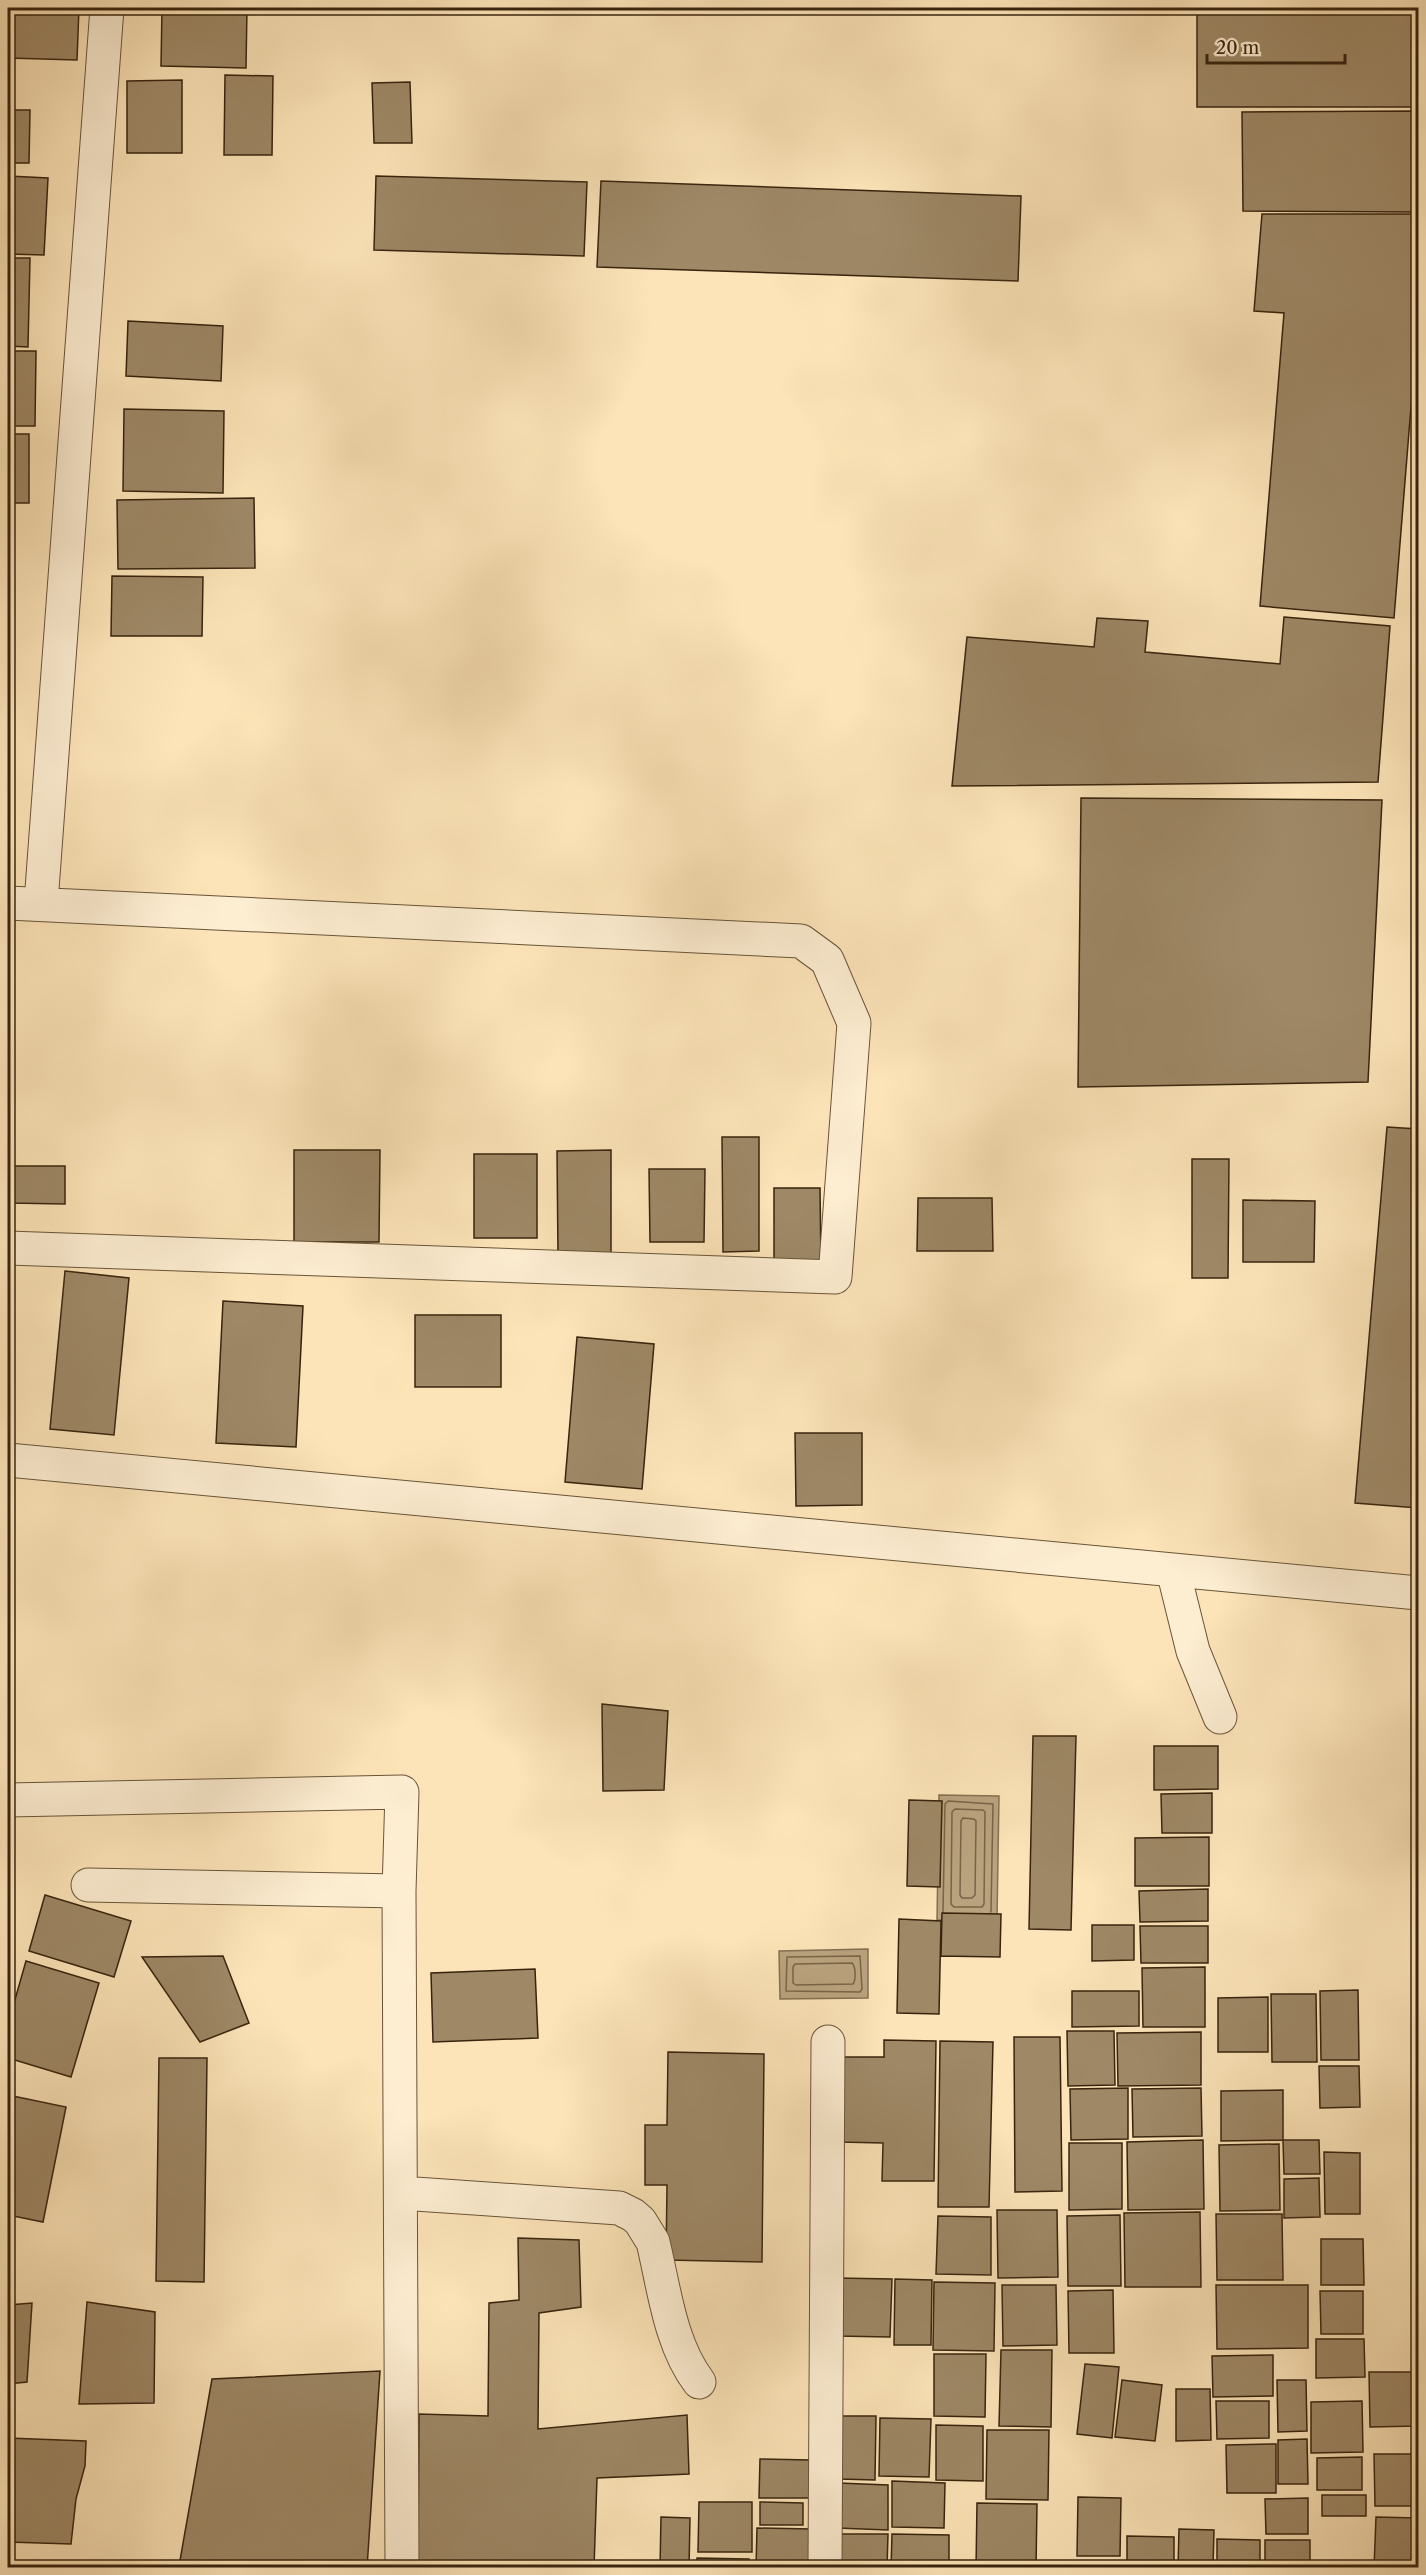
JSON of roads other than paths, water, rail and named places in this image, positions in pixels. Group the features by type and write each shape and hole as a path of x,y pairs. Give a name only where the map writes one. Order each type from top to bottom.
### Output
{"street":[{"path":"41,903 107,8"},
{"path":"8,903 801,941 827,960 854,1023 834,1276 8,1248"},
{"path":"8,1460 1419,1593"},
{"path":"1173,1570 1180,1607 1193,1651 1220,1717"},
{"path":"8,1800 402,1792 399,1891 402,2568"},
{"path":"88,1885 399,1891"},
{"path":"825,2568 828,2042"},
{"path":"401,2193 619,2208 633,2215 645,2228 653,2242 681,2350 690,2370 699,2382"}],"water":[{"path":"939,1795 999,1796 997,1920 937,1920"},
{"path":"868,1949 868,1998 780,1999 779,1951"}]}
